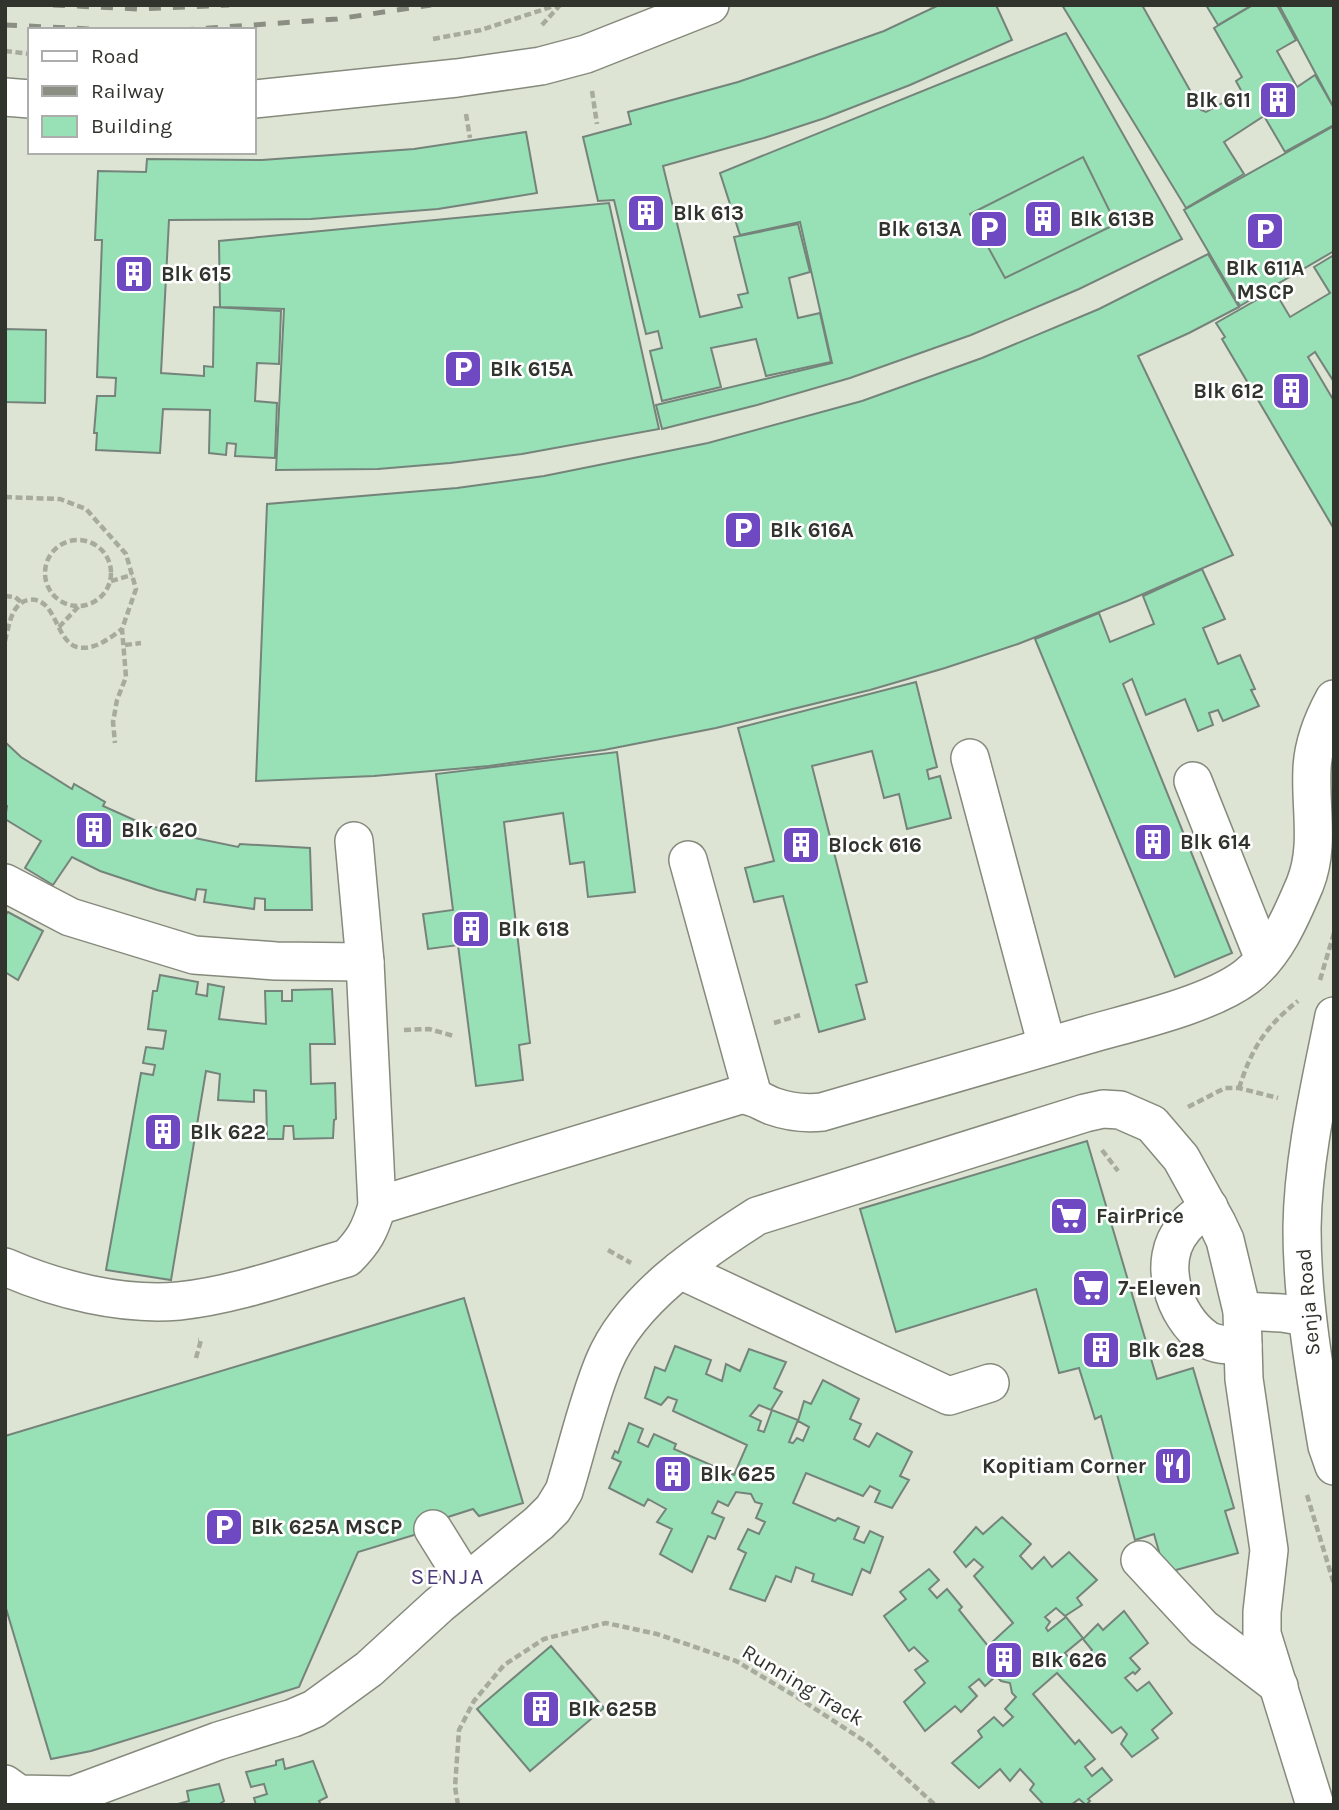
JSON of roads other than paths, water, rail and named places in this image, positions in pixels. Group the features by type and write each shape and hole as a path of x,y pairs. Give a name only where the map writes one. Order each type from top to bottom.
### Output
{"street":[{"path":"256,99 457,78 541,66 586,54 710,5"},
{"path":"5,97 28,99"},
{"path":"377,1206 736,1096 753,1096 791,1112 822,1112 1150,1016 1212,995 1244,979 1264,959 1286,926 1311,866 1315,843 1312,760 1318,733 1334,699"},
{"path":"970,758 1047,1046"},
{"path":"1193,781 1264,959"},
{"path":"8,1271 63,1288 130,1300 177,1301 220,1295 347,1258 367,1235 377,1206 365,962 354,841"},
{"path":"688,860 753,1096"},
{"path":"5,883 70,917 194,955 275,961 365,962"},
{"name":"Senja Road","path":"1321,1004 1311,1104 1320,1180 1302,1226 1307,1317 1323,1422 1334,1466"},
{"path":"5,1784 19,1794 74,1800 214,1728 293,1718 314,1709 369,1669 553,1509 564,1491 604,1362 615,1341 663,1283 680,1270 757,1216 1037,1127 1103,1109 1132,1114 1159,1130 1181,1158 1225,1240 1243,1328 1244,1379 1269,1550 1262,1634 1315,1805"},
{"path":"1209,1207 1182,1229 1169,1265 1172,1286 1180,1308 1192,1327 1208,1340 1225,1346 1243,1328 1282,1312 1307,1317"},
{"path":"680,1270 949,1396 990,1383"},
{"path":"433,1529 466,1582"},
{"path":"1140,1560 1203,1628 1279,1686"}],"railway":[{"path":"53,5 139,9 229,5"},
{"path":"210,28 337,19 431,5"},
{"path":"5,25 69,28"}],"place":[{"name":"Blk 611","path":"1278,100"},
{"name":"Blk 613","path":"646,213"},
{"name":"Blk 613B","path":"1043,219"},
{"name":"Blk 613A","path":"989,229"},
{"name":"Blk 611A MSCP","path":"1265,231"},
{"name":"Blk 615","path":"134,274"},
{"name":"Blk 615A","path":"463,369"},
{"name":"Blk 612","path":"1291,391"},
{"name":"Blk 616A","path":"743,530"},
{"name":"Blk 620","path":"94,830"},
{"name":"Blk 614","path":"1153,842"},
{"name":"Block 616","path":"801,845"},
{"name":"Blk 618","path":"471,929"},
{"name":"Blk 622","path":"163,1132"},
{"name":"FairPrice","path":"1069,1216"},
{"name":"7-Eleven","path":"1091,1288"},
{"name":"Blk 628","path":"1101,1350"},
{"name":"Kopitiam Corner","path":"1173,1466"},
{"name":"Blk 625","path":"673,1474"},
{"name":"Blk 625A MSCP","path":"224,1527"},
{"name":"Blk 626","path":"1004,1660"},
{"name":"Blk 625B","path":"541,1709"}],"district":[{"name":"SENJA","path":"448,1576"}]}
